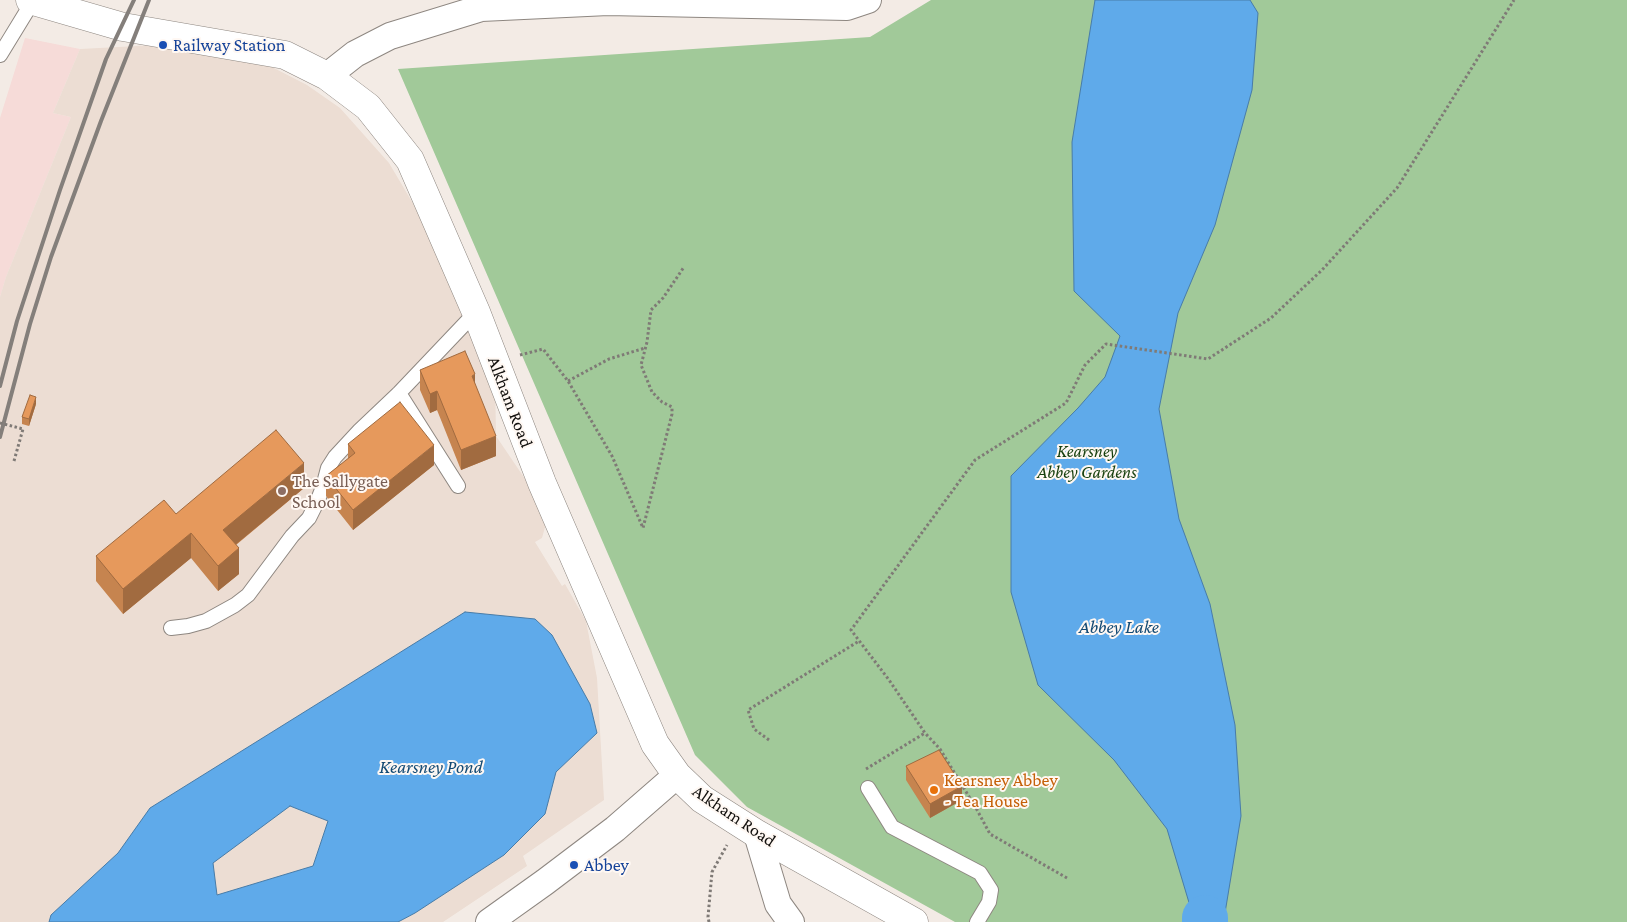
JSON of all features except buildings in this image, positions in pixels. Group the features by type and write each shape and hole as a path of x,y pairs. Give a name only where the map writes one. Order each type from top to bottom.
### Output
{"street":[{"name":"Alkham Road","path":"32,0 123,27 285,55 327,76 368,108 410,160 476,312 542,483 655,744 677,775 702,799 748,829 914,922"},
{"path":"327,76 355,54 390,36 481,8 608,1 847,7 868,0"},
{"path":"488,922 546,882 615,829 677,775"},
{"path":"748,829 778,904 791,922"}],"lane":[{"path":"0,56 32,0"},
{"path":"171,628 206,621 235,605 248,595 292,536 309,518 323,487 328,468 335,458 476,312"},
{"path":"398,393 458,486"},
{"path":"868,788 892,827 980,873 991,890 989,902 977,922"}],"path":[{"path":"1067,878 990,834 940,749 926,733 851,630 975,460 1066,403 1085,365 1106,344 1208,359 1271,318 1328,263 1397,188 1514,0"},
{"path":"495,361 543,349 568,381 612,456 643,528 672,414 672,407 662,402 652,392 641,365 651,310 663,298 684,267"},
{"path":"568,381 609,359 645,348"},
{"path":"0,423 23,429 14,461"},
{"path":"769,740 754,729 748,710 859,641"},
{"path":"868,788 866,769 926,733"},
{"path":"709,922 712,872 748,829"}],"shaded area":[{"path":"25,38 80,49 53,113 71,117 6,277 0,297 0,118"},
{"name":"The Sallygate School","path":"157,45 266,64 307,85 340,108 389,163 437,244 495,377 496,436 542,504 547,520 542,538 535,542 562,586 565,584 586,621 597,678 604,800 523,856 527,866 443,922 0,922 0,297 6,277 71,117 53,113 80,49"}],"green space":[{"name":"Kearsney Abbey Gardens","path":"931,0 1627,0 1627,922 955,922 747,807 695,755 398,69 870,37"}],"water":[{"name":"Abbey Lake","path":"1095,0 1250,0 1258,13 1252,90 1215,225 1178,313 1159,409 1179,519 1210,604 1235,725 1241,816 1224,919 1193,916 1167,829 1114,760 1038,685 1011,592 1011,476 1078,408 1105,377 1120,336 1074,291 1072,142"},
{"name":"Kearsney Pond","path":"465,612 535,619 552,635 590,704 597,733 556,772 545,814 504,855 398,922 49,922 51,915 118,853 150,808","holes":["290,806 328,821 313,866 217,895 213,863"]}],"railway":[{"path":"0,386 17,321 60,190 106,59 134,0"},
{"path":"0,437 30,324 51,257 101,121 149,0"}],"place":[{"name":"Railway Station","path":"163,45"},
{"name":"The Sallygate School","path":"282,491"},
{"name":"Kearsney Abbey - Tea House","path":"934,790"},
{"name":"Abbey","path":"574,865"}]}
